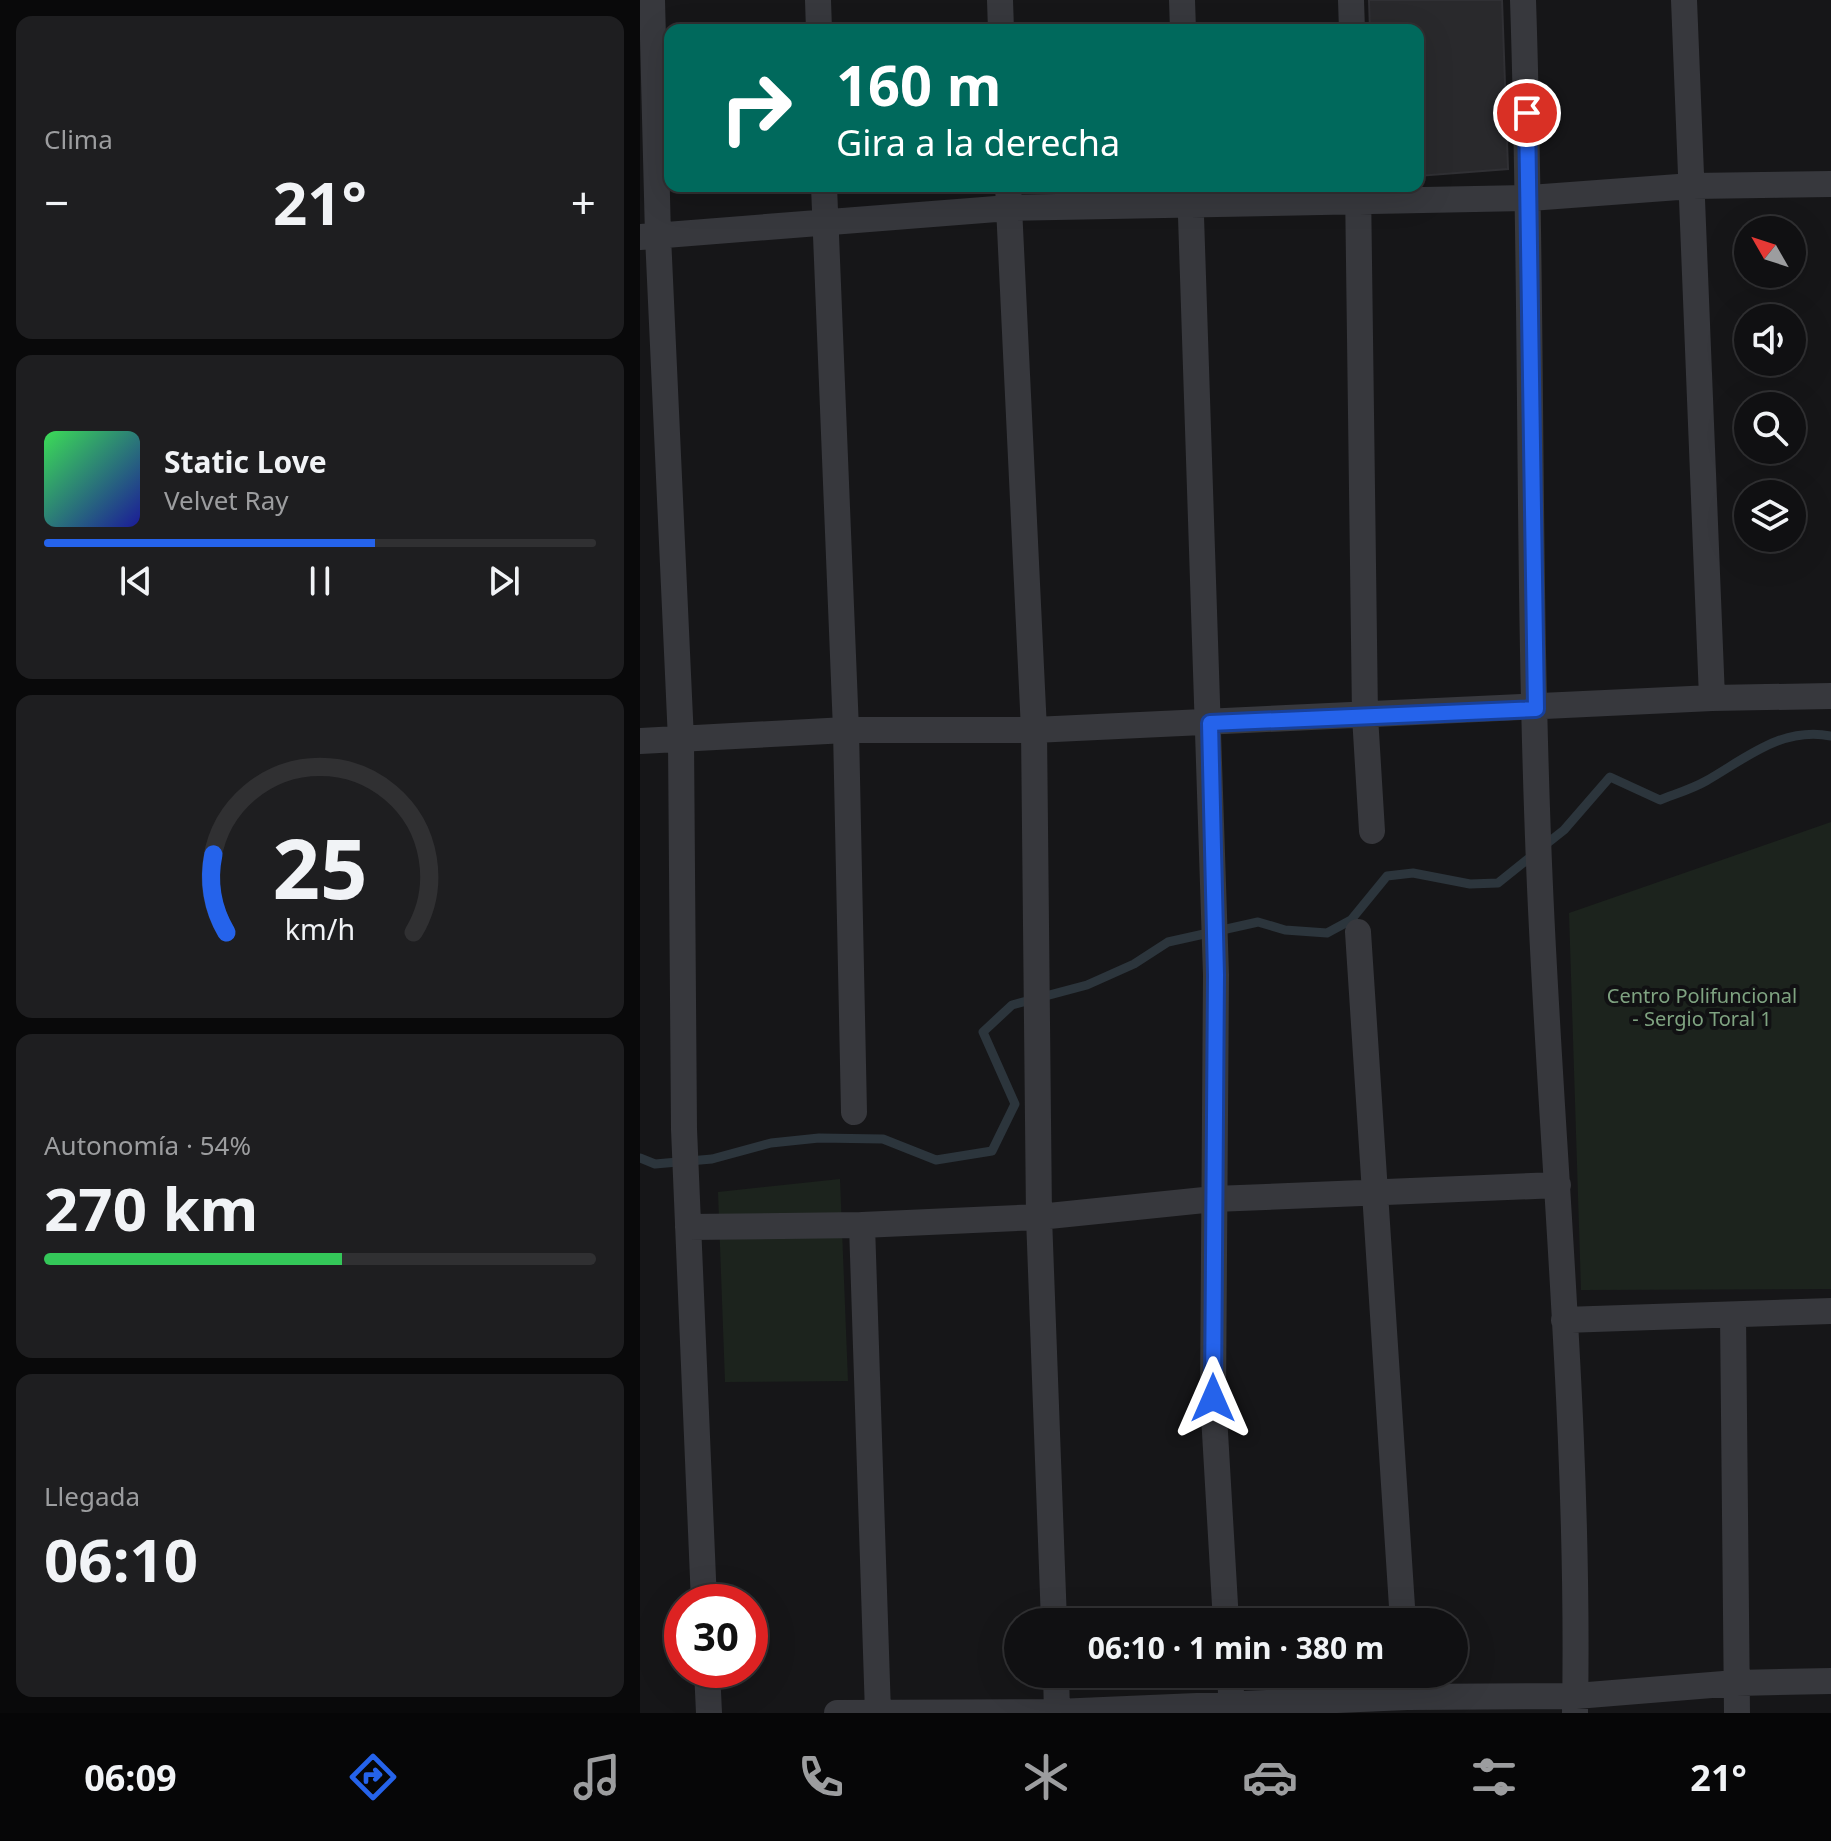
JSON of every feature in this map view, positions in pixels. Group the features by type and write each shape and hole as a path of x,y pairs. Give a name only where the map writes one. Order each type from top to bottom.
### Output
{"street":[{"path":"652,0 649,236 681,740 684,1129 703,1584"},
{"path":"818,0 819,24"},
{"path":"1000,0 1001,24"},
{"path":"1182,0 1183,24"},
{"path":"1351,0 1352,24"},
{"path":"1523,0 1530,198 1540,884 1564,1320 1576,1705"},
{"path":"1684,0 1712,698"},
{"path":"649,236 825,221 1008,197 1358,193 1530,198 1692,186 1831,184"},
{"path":"824,192 846,730 854,1112"},
{"path":"1358,193 1365,716 1372,831"},
{"path":"1190,195 1216,975 1213,1398 1225,1608"},
{"path":"1008,197 1034,730 1039,1217 1053,1608"},
{"path":"640,741 846,730 1034,730 1536,709 1712,698 1831,696"},
{"path":"1358,932 1402,1608"},
{"path":"688,1227 862,1225 1039,1217 1214,1199 1558,1185"},
{"path":"862,1225 878,1712"},
{"path":"1564,1320 1831,1311"},
{"path":"1733,1315 1737,1713"},
{"path":"837,1713 1231,1708 1407,1695 1576,1705 1736,1683 1831,1681"},
{"path":"708,1688 709,1713"},
{"path":"1056,1688 1057,1712"},
{"path":"1230,1688 1231,1708"}],"green space":[{"name":"Centro Polifuncional - Sergio Toral 1","path":"1831,822 1831,1289 1581,1290 1569,913"},
{"path":"840,1179 848,1381 725,1382 718,1192"}],"building":[{"path":"1369,0 1502,0 1508,169 1424,176 1424,24 1370,24"}],"waterway":[{"path":"1545,845 1564,830 1610,777 1660,800 1701,784 1780,740 1813,734 1831,736"},
{"path":"640,1158 655,1164 712,1159 771,1143 819,1138 883,1139 936,1160 992,1151 1015,1104 983,1032 1012,1005 1087,985 1134,964 1168,942 1258,922 1285,930 1327,933 1351,920 1387,876 1413,873 1470,884 1498,883 1533,855"}],"route":[{"path":"1213,1398 1216,975 1210,723 1536,709 1527,113"}]}
